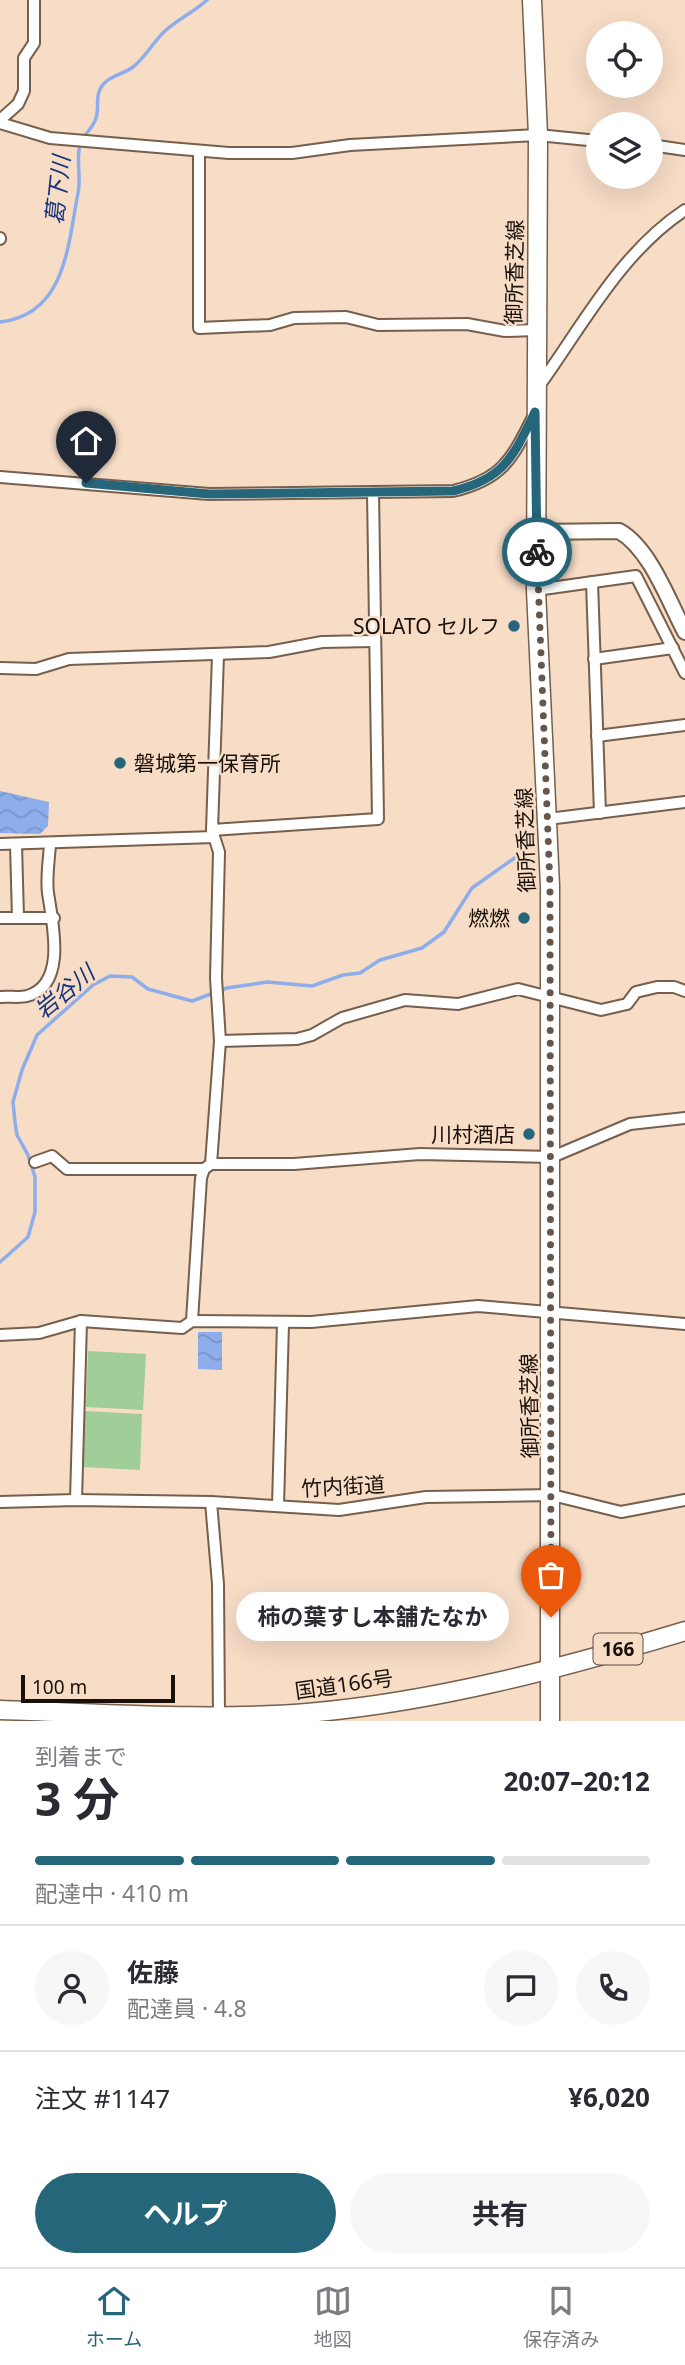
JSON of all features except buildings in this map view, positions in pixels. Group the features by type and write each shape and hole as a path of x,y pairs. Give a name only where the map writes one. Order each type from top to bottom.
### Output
{"main road":[{"name":"御所香芝線","path":"531,0 538,135 535,391 537,590 548,819 551,996 550,1721"},
{"name":"国道166号","path":"0,1710 179,1718 334,1710 486,1685 685,1631"}],"street":[{"path":"34,0 34,43 24,58 24,90 18,104 0,121 50,138 199,151 292,153 350,145 538,135 586,140"},
{"path":"663,147 685,150"},
{"path":"199,151 199,328 270,325 294,318 346,317 378,325 467,324 505,331 536,330"},
{"path":"535,391 634,251 658,228 685,210"},
{"path":"0,477 209,494 453,491 478,485 495,475 513,457 535,412"},
{"path":"0,844 50,844 213,834 300,822 378,819 373,492"},
{"path":"537,531 619,531 629,536 640,548 685,632"},
{"path":"537,590 636,576 685,673"},
{"path":"592,582 600,813"},
{"path":"0,668 37,669 69,659 269,652 322,642 374,641"},
{"path":"594,659 673,648"},
{"path":"192,1321 201,1178 208,1167 220,1041 216,978 219,852 213,834 218,655"},
{"path":"597,736 685,725"},
{"path":"548,819 685,802"},
{"path":"16,844 18,918"},
{"path":"0,997 27,996 39,990 47,980 54,963 54,918 47,891 50,844"},
{"path":"0,918 54,918"},
{"path":"220,1041 297,1039 312,1035 342,1018 405,1000 458,1004 518,989 601,1010 627,1004 636,992 657,987 674,987 685,991"},
{"path":"35,1162 52,1156 67,1169 295,1164 420,1154 552,1157 630,1124 685,1118"},
{"path":"0,1335 39,1333 81,1321 182,1328 192,1321 284,1322 372,1318 478,1306 685,1324"},
{"path":"76,1500 81,1321"},
{"path":"278,1506 284,1322"},
{"name":"竹内街道","path":"0,1502 211,1502 278,1506 297,1510 339,1510 426,1497 552,1494 621,1512 685,1500"},
{"path":"211,1502 218,1584 219,1716"}],"green space":[{"path":"88,1351 146,1354 143,1410 86,1407"},
{"path":"85,1411 142,1414 140,1470 82,1467"}],"water":[{"path":"0,791 49,802 48,826 40,834 0,833"},
{"path":"198,1332 222,1332 222,1370 198,1369"}],"waterway":[{"name":"葛下川","path":"0,322 22,317 39,306 51,292 60,274 71,234 79,188 80,145 96,118 101,87 109,79 133,67 165,31 207,0"},
{"name":"岩谷川","path":"0,1262 28,1237 35,1212 35,1177 28,1155 17,1135 13,1102 22,1070 37,1035 93,985 110,976 132,977 148,989 192,1001 227,988 267,982 312,986 343,975 360,973 380,960 422,948 444,932 472,888 516,857"}],"way so far":[{"path":"537,552 538,633 550,886 551,1617"}],"place":[{"name":"SOLATO セルフ","path":"514,626"},
{"name":"磐城第一保育所","path":"120,763"},
{"name":"燃燃","path":"524,918"},
{"name":"川村酒店","path":"529,1134"},
{"name":"柿の葉すし本舗たなか","path":"551,1617"}],"route":[{"path":"86,483 209,494 453,491 478,485 495,475 513,457 535,412 537,552"}]}
